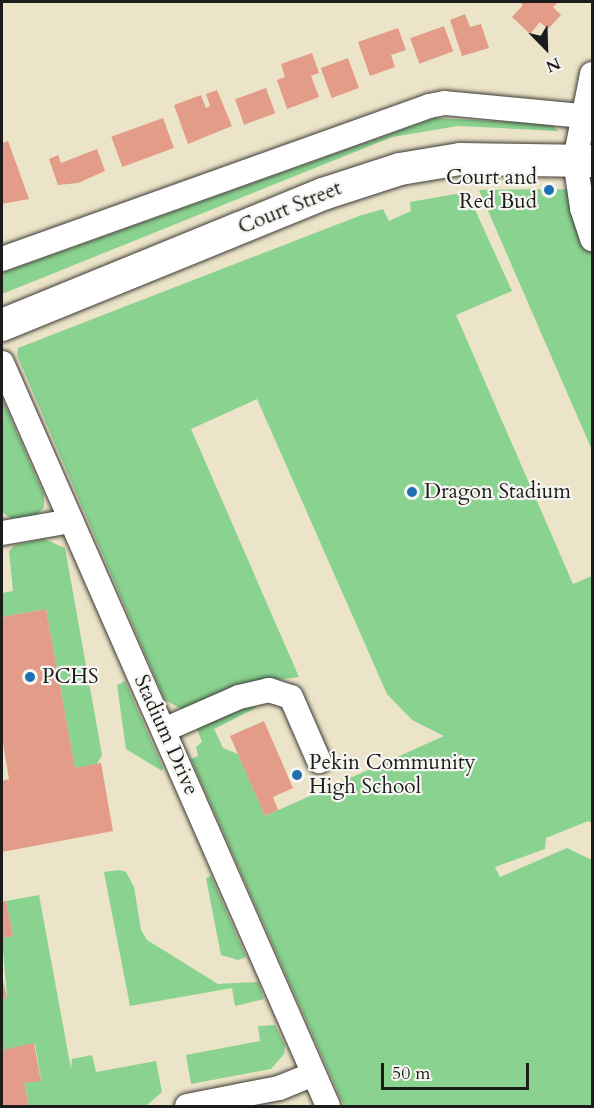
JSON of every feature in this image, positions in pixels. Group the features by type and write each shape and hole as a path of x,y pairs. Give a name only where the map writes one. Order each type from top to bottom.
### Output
{"main road":[{"name":"Court Street","path":"2,325 323,194 400,169 460,159 584,161"}],"street":[{"path":"592,74 582,116 584,161 582,208 592,239"},
{"path":"2,259 429,106 445,103 582,116"},
{"name":"Stadium Drive","path":"2,363 328,1107"},
{"path":"2,533 71,521"},
{"path":"164,730 239,697 268,690 291,697 319,761"},
{"path":"187,1107 279,1088 313,1074"}],"green space":[{"path":"435,118 551,124 558,131 458,126 392,137 2,294 2,273"},
{"path":"479,190 592,191 592,450"},
{"path":"467,192 512,291 456,315 573,584 592,576 592,823 588,821 546,838 545,849 495,867 500,877 567,848 592,860 592,1106 344,1106 191,759 198,756 196,747 202,742 197,729 201,723 253,705 256,708 214,729 223,748 238,754 265,816 444,736 412,720 387,694 257,399 191,429 299,677 261,682 183,710 165,700 17,355 18,348 359,216 383,209 389,221 411,211 410,202"},
{"path":"2,398 44,495 44,507 35,517 12,519 2,512"},
{"path":"44,539 65,548 102,755 97,764 75,768 46,609 2,617 2,593 13,591 9,551 15,545"},
{"path":"125,681 163,768 162,771 126,749 117,685"},
{"path":"119,870 126,872 134,887 141,930 147,940 218,984 258,982 264,999 235,1006 232,988 130,1006 104,872"},
{"path":"211,876 246,957 238,960 221,955 206,878"},
{"path":"39,895 71,1069 72,1059 92,1055 96,1072 156,1061 162,1092 146,1106 29,1106 24,1083 41,1080 35,1044 2,1050 2,999 7,998 2,938 13,936 6,901"},
{"path":"275,1025 285,1045 284,1054 271,1069 191,1084 186,1055 260,1041 258,1026"}],"building":[{"path":"519,2 558,2 553,7 561,15 548,29 540,22 530,34 512,17 523,5"},
{"path":"465,14 470,27 481,24 489,48 462,56 450,20"},
{"path":"444,26 453,51 419,64 410,38"},
{"path":"398,28 406,50 391,55 395,67 370,76 358,42"},
{"path":"312,53 319,73 311,76 319,97 287,109 277,80 285,77 281,64"},
{"path":"348,58 359,88 332,98 321,68"},
{"path":"266,88 275,113 244,125 235,99"},
{"path":"217,90 232,126 188,144 174,105 201,95 206,108 210,106 206,94"},
{"path":"163,118 174,148 122,167 111,137"},
{"path":"8,141 29,199 2,204 2,143"},
{"path":"97,149 105,171 78,183 58,185 49,159 58,155 61,163"},
{"name":"PCHS","path":"46,609 75,768 101,763 113,831 2,852 2,781 9,779 2,737 2,617"},
{"path":"264,721 293,788 273,797 278,810 265,816 230,736"},
{"path":"6,901 13,936 2,938 2,902"},
{"path":"2,976 7,998 2,999"},
{"path":"34,1043 41,1081 24,1083 29,1106 2,1106 2,1050"}],"place":[{"name":"Court and Red Bud","path":"549,190"},
{"name":"Dragon Stadium","path":"412,492"},
{"name":"PCHS","path":"30,677"},
{"name":"Pekin Community High School","path":"297,775"}]}
